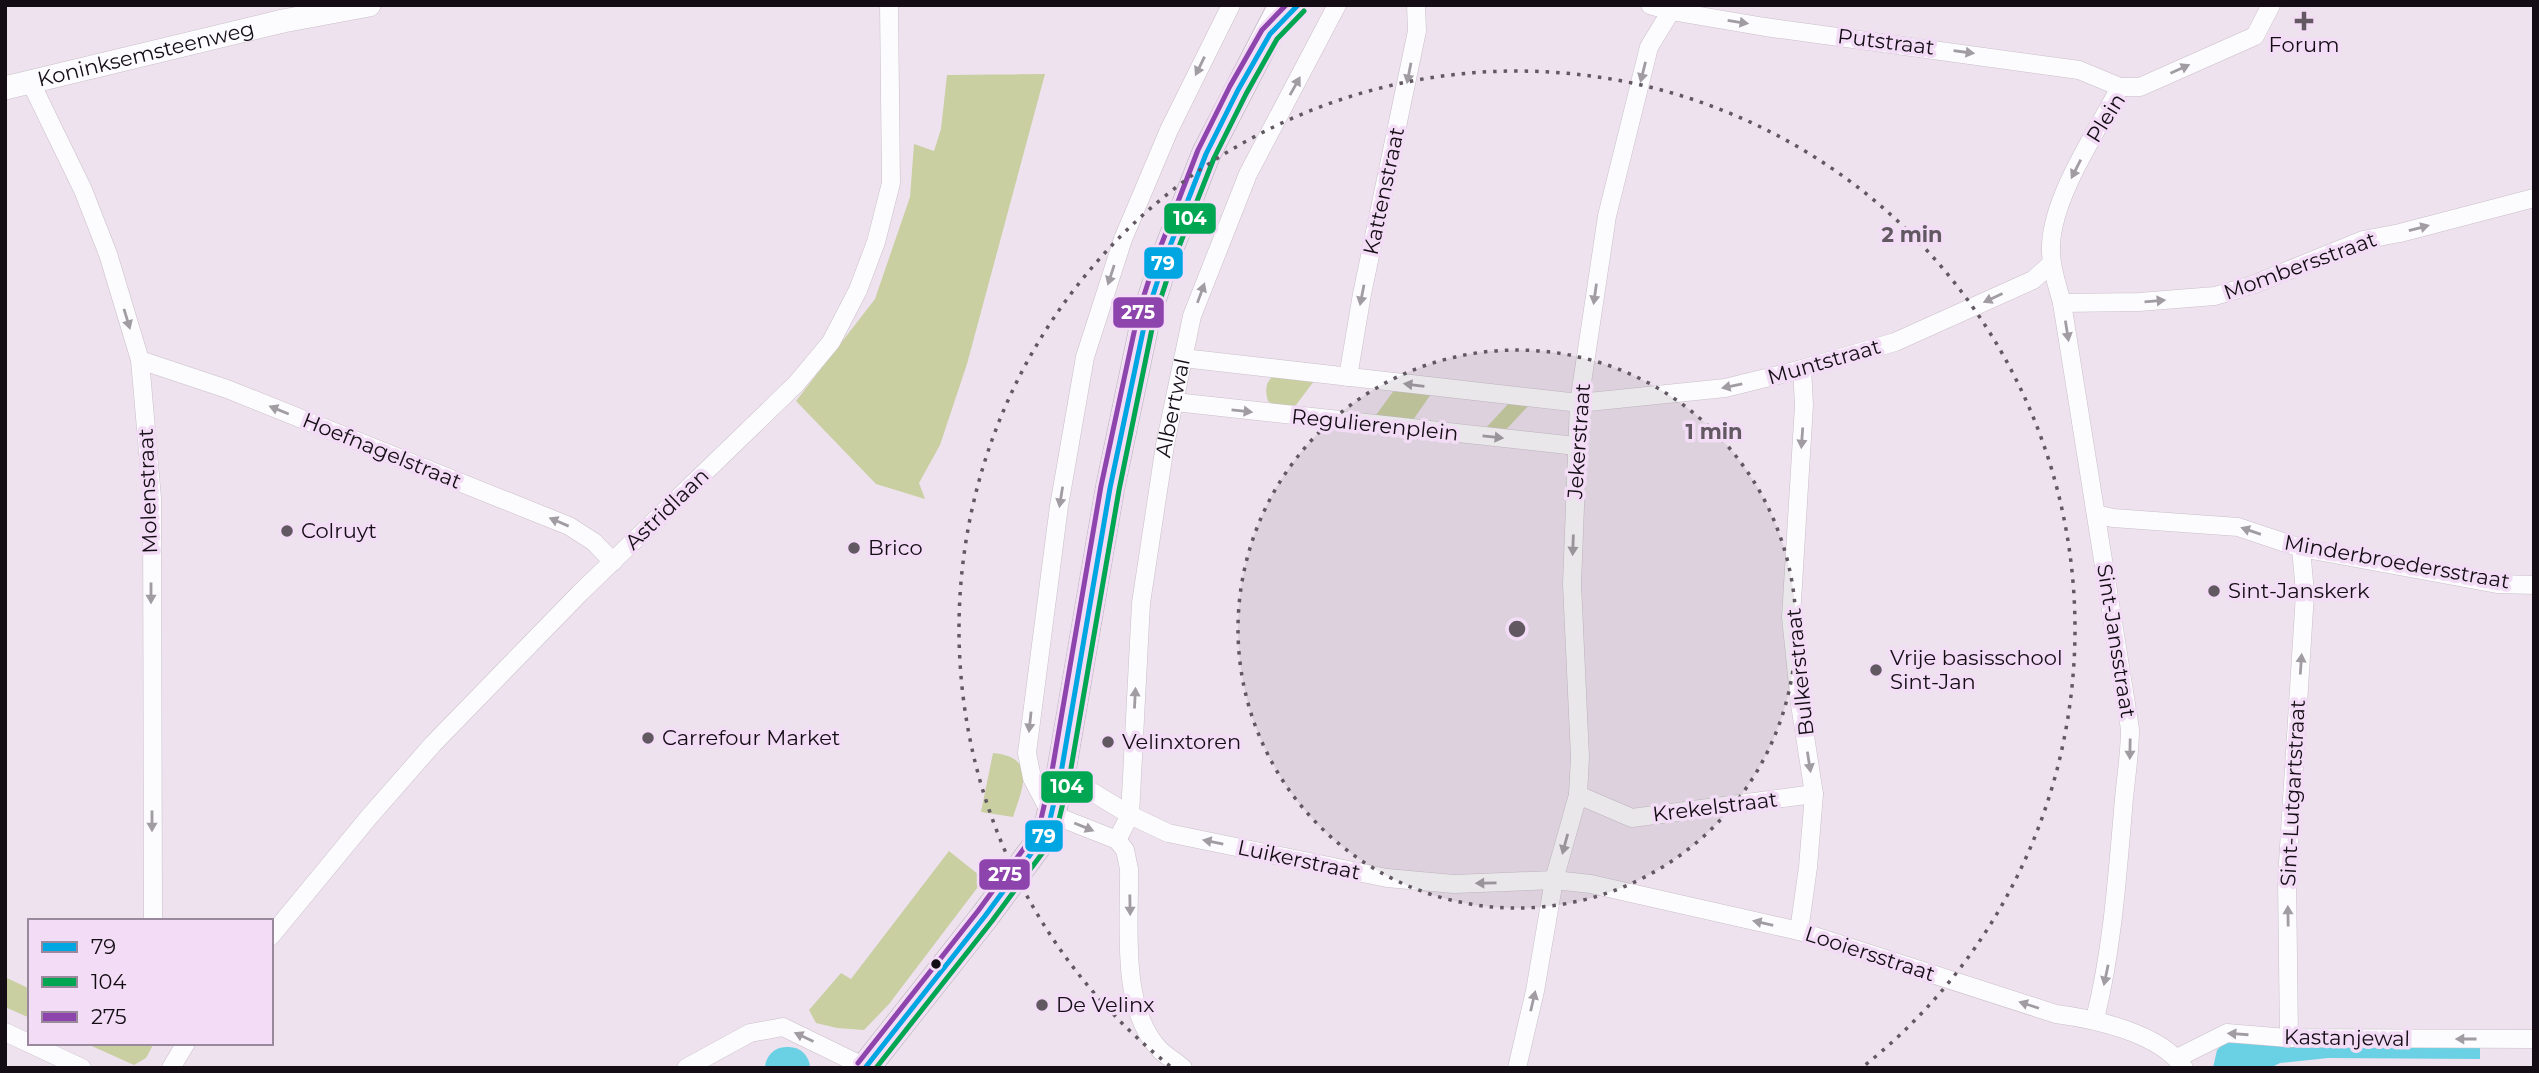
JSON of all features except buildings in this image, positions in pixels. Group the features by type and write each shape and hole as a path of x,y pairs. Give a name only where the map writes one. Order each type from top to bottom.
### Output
{"main road":[{"path":"866,1067 1047,832 1062,773 1110,488 1146,317 1163,264 1206,154 1283,5"},
{"path":"1270,34 1298,5"}],"street":[{"name":"Koninksemsteenweg","path":"5,88 283,21 369,5"},
{"name":"Astridlaan","path":"273,934 433,744 537,636 796,384 831,342 858,290 876,242 891,183 889,5"},
{"path":"1183,1068 1160,1050 1137,1011 1131,989 1129,869 1125,850 1117,840 1051,814 1032,778 1027,752 1059,506 1084,357 1123,239 1148,178 1230,5"},
{"name":"Albertwal","path":"1117,840 1130,815 1141,603 1156,499 1192,316 1248,174 1337,5"},
{"name":"Kattenstraat","path":"1348,377 1362,294 1415,43 1416,5"},
{"name":"Putstraat","path":"1650,5 1671,11 1901,46 1956,51 2079,70 2120,87"},
{"name":"Plein","path":"2051,264 2051,242 2067,188 2120,87 2140,87 2255,36 2271,5"},
{"name":"Jekerstraat","path":"1517,1068 1535,991 1554,880 1578,795 1580,757 1572,584 1579,404 1607,216 1649,47 1671,11"},
{"name":"Molenstraat","path":"31,83 83,190 108,254 140,360 152,498 153,919"},
{"name":"Mombersstraat","path":"2062,303 2139,302 2215,296 2255,284 2363,240 2534,198"},
{"name":"Muntstraat","path":"1579,404 1725,388 1895,342 2033,280 2051,264"},
{"name":"Sint-Jansstraat","path":"2051,264 2062,303 2130,729 2130,763 2123,806 2109,956 2095,1019"},
{"name":"Regulierenplein","path":"1184,358 1579,404"},
{"name":"Hoefnagelstraat","path":"140,360 228,389 569,526 594,542 613,562"},
{"name":"Bulkerstraat","path":"1799,931 1814,794 1800,704 1791,617 1804,405 1802,369"},
{"name":"Regulierenplein","path":"1175,402 1576,446"},
{"name":"Minderbroedersstraat","path":"2096,514 2113,518 2238,527 2301,548 2497,583 2534,585"},
{"name":"Sint-Lutgartstraat","path":"2289,1038 2287,879 2305,593 2301,548"},
{"name":"Luikerstraat","path":"1062,773 1130,815 1168,833 1387,878 1454,884 1554,880"},
{"name":"Krekelstraat","path":"1578,795 1632,818 1814,794"},
{"name":"Looiersstraat","path":"1554,880 1591,884 1799,931 2056,1014 2095,1019 2154,1042 2181,1063"},
{"path":"686,1068 750,1033 783,1027 866,1067"},
{"path":"5,1032 28,1043"},
{"name":"Kastanjewal","path":"2181,1063 2227,1033 2289,1038 2534,1039"},
{"path":"33,1045 82,1068"},
{"path":"171,1068 185,1045"}],"green space":[{"path":"1045,74 967,364 940,445 919,483 925,499 876,484 796,401 875,299 910,197 914,144 934,151 941,129 947,75"},
{"path":"1276,375 1314,381 1293,409 1275,406 1268,401 1267,386"},
{"path":"1395,389 1431,394 1411,423 1373,419"},
{"path":"1510,402 1530,404 1503,433 1483,431"},
{"path":"993,753 1016,760 1021,767 1023,785 1013,817 981,812"},
{"path":"949,851 984,879 889,1004 864,1030 816,1023 809,1010 841,973 851,979"},
{"path":"5,977 28,988 28,1017 5,1007"},
{"path":"89,1045 153,1045 146,1058 134,1065"}],"water":[{"path":"2224,1043 2480,1045 2480,1059 2328,1058 2280,1063 2270,1068 2213,1068 2217,1050"}],"transit line":[{"name":"275","path":"858,1063 978,911 1039,828 1052,771 1101,486 1138,314 1155,261 1198,150 1262,30 1286,5"},
{"name":"79","path":"865,1068 985,916 1047,832 1061,773 1110,488 1146,317 1163,264 1206,154 1270,34 1298,5"},
{"name":"104","path":"876,1068 1055,836 1070,774 1119,490 1154,319 1171,267 1214,158 1277,39 1304,11"}],"place":[{"name":"Forum","path":"2304,21"},
{"name":"Colruyt","path":"287,531"},
{"name":"Brico","path":"854,548"},
{"name":"Sint-Janskerk","path":"2214,591"},
{"name":"Vrije basisschool Sint-Jan","path":"1876,670"},
{"name":"Carrefour Market","path":"648,738"},
{"name":"Velinxtoren","path":"1108,742"},
{"name":"De Velinx","path":"1042,1005"}]}
